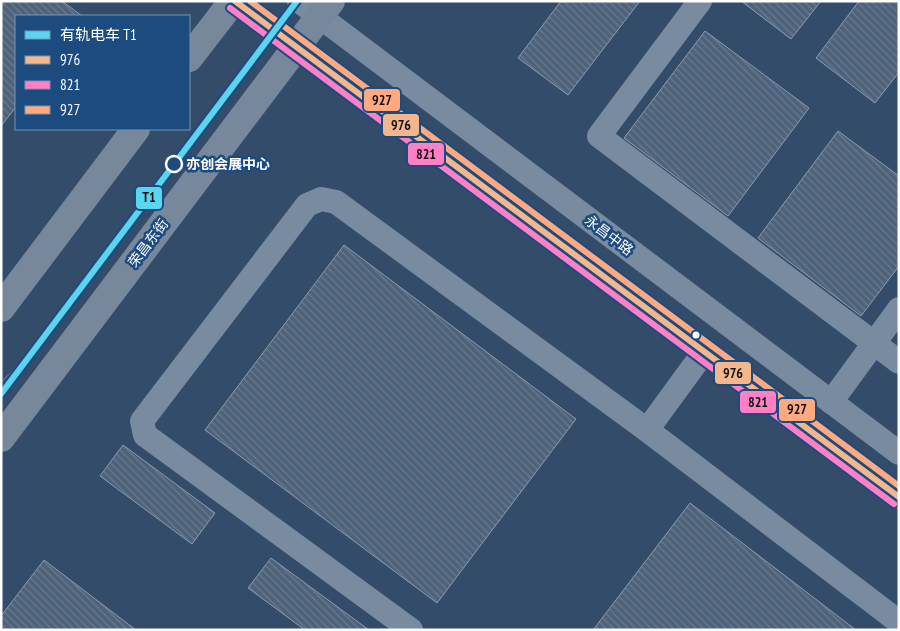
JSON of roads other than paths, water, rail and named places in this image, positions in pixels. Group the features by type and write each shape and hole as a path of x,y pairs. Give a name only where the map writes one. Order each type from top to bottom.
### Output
{"main road":[{"path":"190,57 234,1"},
{"name":"荣昌东街","path":"1,438 296,47 316,7"},
{"path":"1,308 135,130"}],"street":[{"path":"234,1 899,497"},
{"path":"700,1 599,136 899,362"},
{"name":"永昌中路","path":"316,7 899,453"},
{"path":"411,630 146,435 142,421 306,205 320,199 336,202 647,430 899,622"},
{"path":"831,402 899,309"},
{"path":"647,430 704,352"}],"tram line":[{"name":"T1","path":"1,394 297,1"},
{"path":"1,382 32,353"}],"place":[{"name":"亦创会展中心","path":"174,164"}]}
